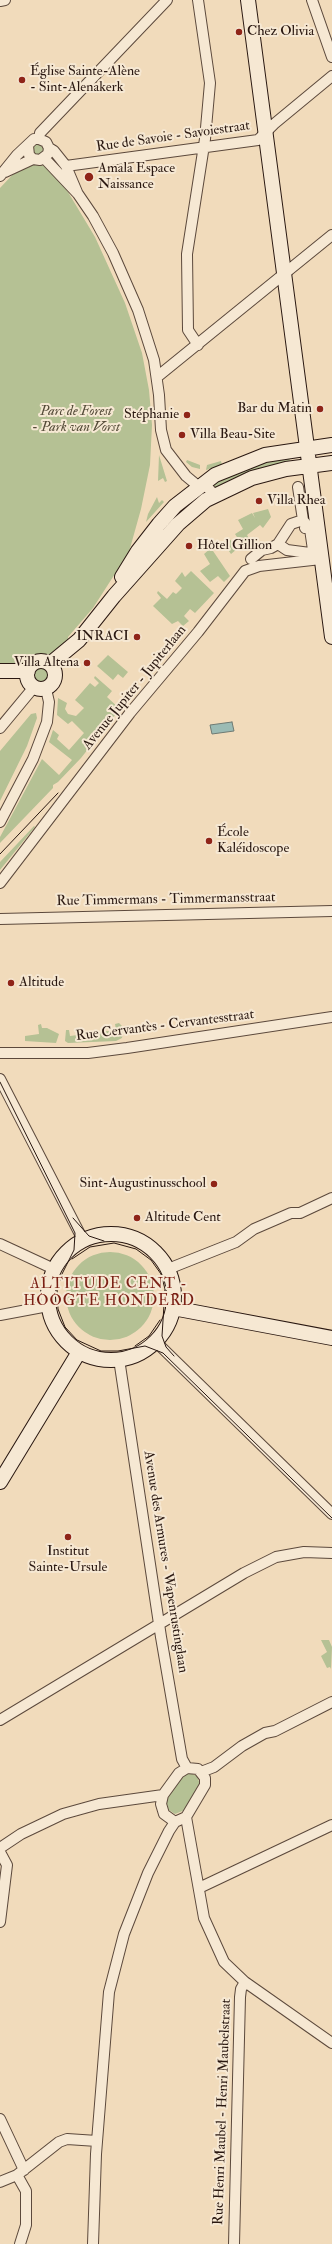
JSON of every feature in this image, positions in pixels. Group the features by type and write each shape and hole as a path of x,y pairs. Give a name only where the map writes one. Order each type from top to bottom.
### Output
{"main road":[{"path":"248,0 307,448 314,556 332,637"},
{"path":"114,596 138,550 175,506 198,486 220,472 255,458 332,444"},
{"path":"50,664 55,676 52,684 40,688 28,680 28,671 37,662 50,664 79,640 114,596 178,524 211,497 252,478 309,466 332,463"},
{"path":"0,671 28,671"},
{"path":"107,1234 131,1236 148,1245 168,1269 174,1287 173,1308 165,1330 156,1342 142,1353 119,1359 96,1358 79,1352 59,1333 48,1306 48,1296 54,1269 71,1248 83,1240 107,1234"},
{"path":"173,1308 332,1338"},
{"path":"0,1482 79,1352"}],"street":[{"path":"0,1 5,0"},
{"path":"39,139 40,133 48,124 167,0"},
{"path":"198,0 210,83 203,147 187,254 188,330 198,345"},
{"path":"312,0 332,57"},
{"name":"Rue de Savoie - Savoiestraat","path":"66,166 258,140 332,76"},
{"path":"2,174 17,155 34,139 39,139 46,142 49,148 54,151 66,166 78,194 93,216 128,286 152,353 157,377 161,430 166,450 180,469 198,486 206,486 211,492 211,497"},
{"path":"28,146 28,151 33,159"},
{"path":"2,174 33,159 44,158 48,154 49,148"},
{"path":"44,158 54,167 65,182 78,194"},
{"path":"157,377 332,235"},
{"path":"297,490 305,525"},
{"path":"251,559 262,550 282,546 287,550 314,556 310,529 305,525 291,524 282,546 277,556 277,560"},
{"name":"Avenue Jupiter - Jupiterlaan","path":"0,883 130,713 198,632 244,571 259,566 314,556"},
{"path":"0,728 40,688 49,709 47,722 33,759 0,822"},
{"name":"Rue Timmermans - Timmermansstraat","path":"0,918 332,911"},
{"name":"Rue Cervantès - Cervantesstraat","path":"0,1053 88,1053 332,1017"},
{"path":"0,1078 83,1240"},
{"path":"168,1269 236,1242 254,1229 332,1198"},
{"path":"0,1244 54,1269"},
{"path":"0,1315 48,1306"},
{"path":"156,1342 332,1514"},
{"name":"Avenue des Armures - Wapenrustinglaan","path":"119,1359 182,1759 187,1768"},
{"path":"0,1720 160,1625 244,1572 276,1557 304,1552 331,1552"},
{"path":"201,1772 214,1767 242,1746 265,1733 275,1731 332,1702"},
{"path":"93,2244 97,2141 109,1992 118,1955 148,1872 175,1822 186,1816 205,1784 217,1772 245,1751 268,1739 275,1731"},
{"path":"175,1822 164,1814 161,1804 163,1795 179,1773 187,1768 198,1769 201,1772 205,1784"},
{"path":"0,1848 45,1821 81,1808 163,1795"},
{"path":"186,1816 204,1918 224,1962 245,1982 332,2043"},
{"path":"199,1888 332,1825"},
{"path":"0,1852 7,1865 0,1922"},
{"name":"Rue Henri Maubel - Henri Maubelstraat","path":"234,2244 240,1997 241,1988 245,1982"},
{"path":"0,2120 21,2173 26,2191 26,2225 20,2244"},
{"path":"0,2182 21,2173 59,2142 67,2139 97,2141"}],"green space":[{"path":"38,143 42,145 44,149 42,153 38,155 34,153 32,149 34,145"},
{"name":"Parc de Forest - Park van Vorst","path":"35,164 45,166 53,171 68,192 95,237 125,303 142,353 149,390 152,425 150,465 141,509 129,552 93,608 68,637 68,641 51,654 34,657 22,664 0,665 0,188 17,170 25,166"},
{"path":"159,455 167,481 165,482 163,478 158,481"},
{"path":"289,455 290,463 251,472 215,488 211,482 219,476"},
{"path":"187,460 200,465 200,469 192,467 186,462"},
{"path":"221,461 222,465 206,470 207,465"},
{"path":"157,497 159,503 162,500 164,502 146,522 148,514"},
{"path":"268,509 271,517 263,528 260,525 247,535 252,544 246,551 235,534 243,529 238,520 252,513 255,518 253,513"},
{"path":"229,538 237,549 231,554 223,543"},
{"path":"211,548 230,576 224,582 218,576 210,582 200,571 210,564 204,554"},
{"path":"191,571 214,593 195,613 190,609 184,616 189,621 183,626 178,621 172,624 153,606 161,598 157,593 158,591 167,599 173,592 176,594 182,588 175,581 182,572 185,577"},
{"path":"108,655 128,672 123,678 118,674 113,680 97,666"},
{"path":"38,668 44,668 49,673 47,682 44,684 38,684 33,679 33,673"},
{"path":"95,676 112,691 107,697 120,709 81,758 58,782 53,785 53,788 0,843 0,837 42,759 59,775 72,760 49,742 53,730 59,735 57,739 69,750 84,733 72,721 68,724 57,715 58,698 67,703 65,709 68,714 76,716 84,708 75,700 90,683 95,687 99,683 94,678"},
{"path":"36,713 37,718 27,746 0,801 0,751 31,714"},
{"path":"34,826 35,827 0,870 0,862"},
{"path":"119,1023 122,1026 123,1033 122,1038 116,1041 68,1043 65,1041 66,1030 69,1030 70,1036 116,1030 115,1024"},
{"path":"41,1024 42,1028 47,1028 59,1034 56,1043 25,1041 25,1036 39,1034 38,1025"},
{"path":"110,1252 127,1256 141,1265 150,1279 154,1296 150,1313 141,1327 127,1336 110,1340 93,1336 79,1327 70,1313 66,1296 70,1279 79,1265 93,1256"},
{"path":"321,1640 329,1640 332,1647 331,1669 330,1667 327,1668 321,1656 327,1652"},
{"path":"190,1773 197,1776 200,1784 185,1810 175,1814 169,1810 166,1801 182,1775"}],"water":[{"path":"232,722 234,731 212,734 210,725"}],"tram line":[{"path":"0,854 58,793"},
{"path":"0,1082 75,1233 74,1250 62,1274 57,1289 58,1309 65,1327 77,1340 101,1351 118,1351 145,1346 163,1353 332,1518"},
{"path":"73,1218 89,1236 104,1241"},
{"path":"72,1259 90,1247 114,1243 136,1249 151,1260 161,1274 165,1289 162,1336 166,1347 174,1356"},
{"path":"135,1346 149,1336 160,1320"}],"place":[{"name":"Chez Olivia","path":"239,32"},
{"name":"Église Sainte-Alène - Sint-Alenakerk","path":"22,80"},
{"name":"Amala Espace Naissance","path":"89,177"},
{"name":"Bar du Matin","path":"320,409"},
{"name":"Stéphanie","path":"187,415"},
{"name":"Villa Beau-Site","path":"182,435"},
{"name":"Villa Rhea","path":"259,501"},
{"name":"Hôtel Gillion","path":"189,546"},
{"name":"INRACI","path":"137,637"},
{"name":"Villa Altena","path":"87,663"},
{"name":"École Kaléidoscope","path":"209,841"},
{"name":"Altitude","path":"11,983"},
{"name":"Sint-Augustinusschool","path":"214,1184"},
{"name":"Altitude Cent","path":"137,1218"},
{"name":"Institut Sainte-Ursule","path":"68,1537"}],"district":[{"name":"ALTITUDE CENT - HOOGTE HONDERD","path":"109,1294"}]}
